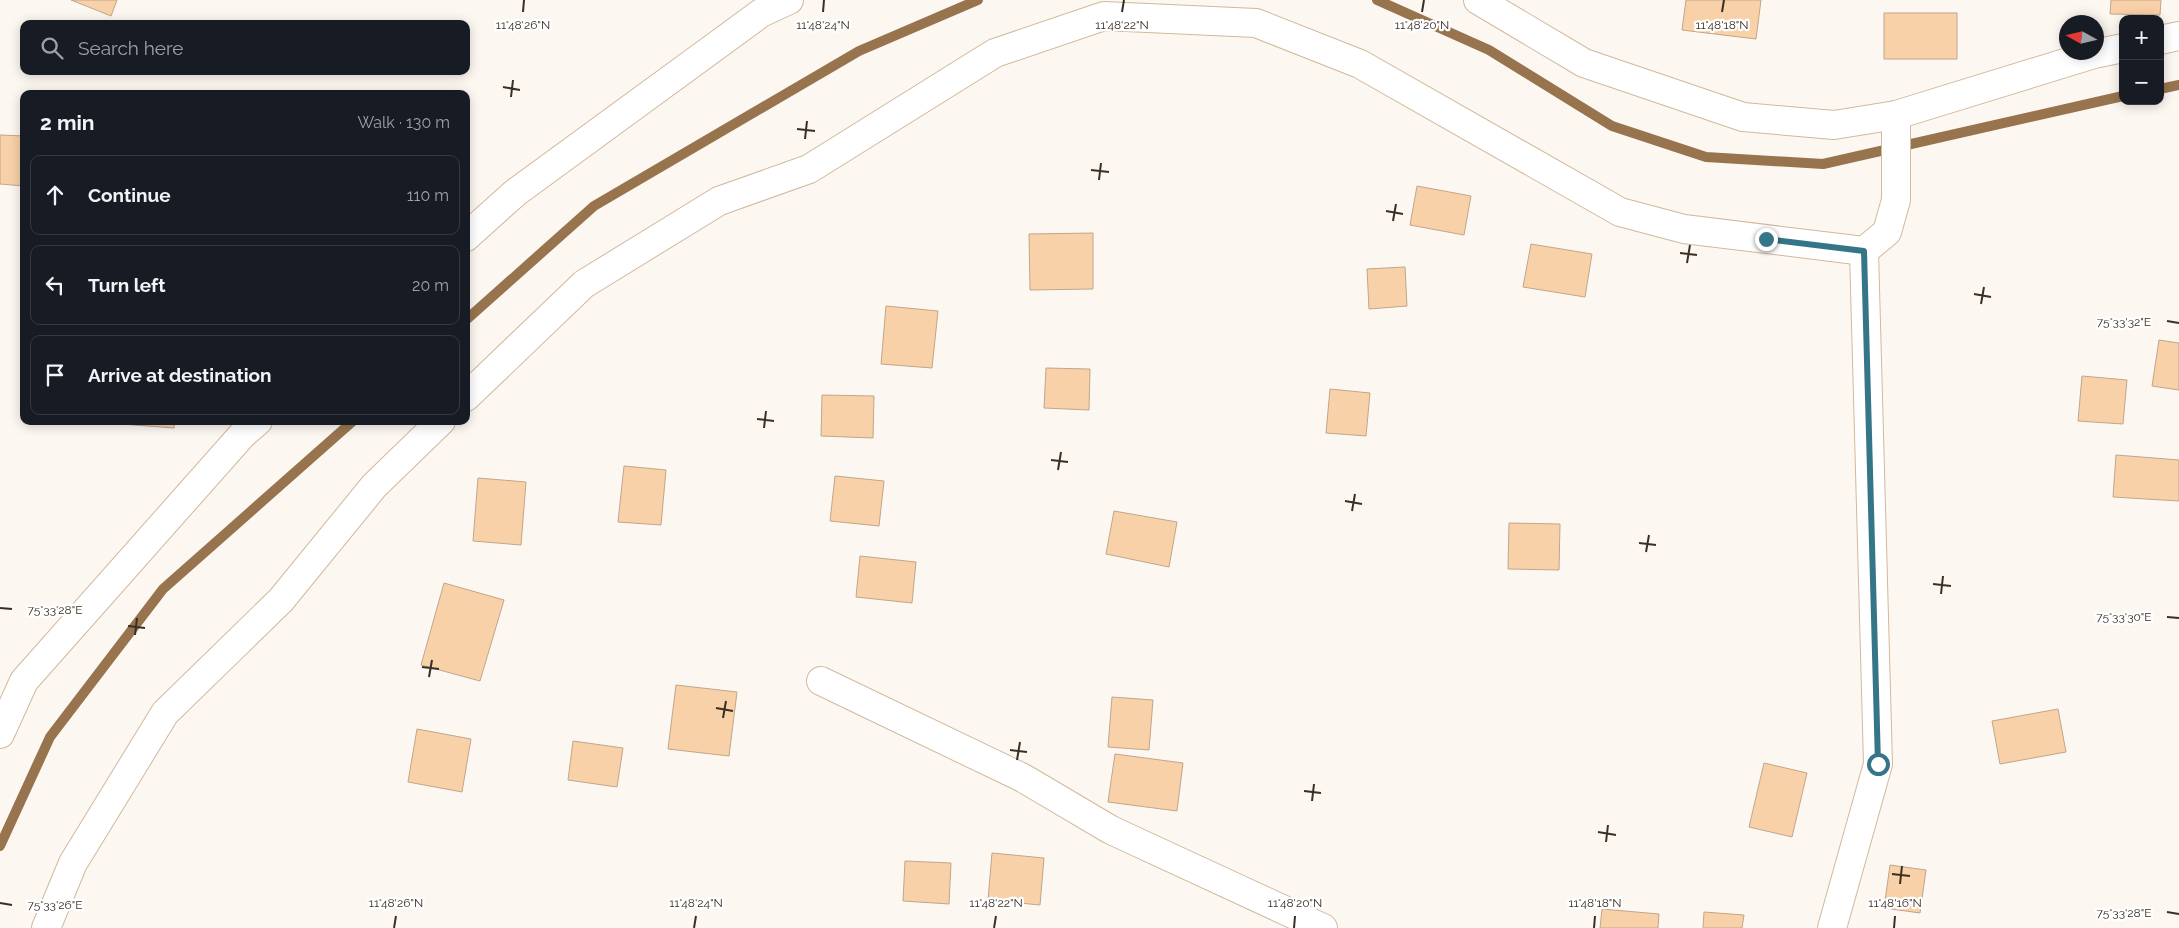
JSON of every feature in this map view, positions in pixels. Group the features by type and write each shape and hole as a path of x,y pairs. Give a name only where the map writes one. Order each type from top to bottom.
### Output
{"street":[{"path":"470,233 515,193 642,100 761,13 789,0"},
{"path":"1478,0 1584,63 1743,118 1834,125 1896,122 2094,54 2119,49"},
{"path":"470,393 584,284 719,201 810,169 995,53 1104,16 1256,24 1360,64 1502,142 1620,212 1684,229 1864,251 1887,232 1896,200 1896,122"},
{"path":"2164,39 2179,36"},
{"path":"1832,928 1878,764 1864,251"},
{"path":"0,734 24,681 242,435 253,425"},
{"path":"46,928 73,863 165,713 281,600 374,486 437,425"},
{"path":"821,681 1022,778 1111,830 1323,928"}],"building":[{"path":"71,0 117,0 111,16"},
{"path":"1686,0 1761,0 1756,39 1682,30"},
{"path":"2111,0 2161,0 2160,15 2110,14"},
{"path":"1884,13 1957,13 1957,59 1884,59"},
{"path":"0,135 20,136 20,186 0,184"},
{"path":"1417,186 1471,196 1464,235 1410,225"},
{"path":"1093,233 1093,289 1030,290 1029,234"},
{"path":"1531,244 1592,254 1585,297 1523,287"},
{"path":"1405,267 1407,306 1369,309 1367,269"},
{"path":"886,306 938,311 932,368 881,364"},
{"path":"2159,340 2179,343 2179,390 2152,386"},
{"path":"1046,368 1090,369 1089,410 1044,408"},
{"path":"2082,376 2127,380 2123,424 2078,421"},
{"path":"1330,389 1370,393 1366,436 1326,433"},
{"path":"822,395 874,396 873,438 821,436"},
{"path":"134,425 174,425 174,428"},
{"path":"2116,455 2179,460 2179,501 2113,497"},
{"path":"624,466 666,470 661,525 618,522"},
{"path":"835,476 884,481 879,526 830,521"},
{"path":"478,478 526,482 521,545 473,541"},
{"path":"1114,511 1177,522 1169,567 1106,554"},
{"path":"1509,523 1560,524 1559,570 1508,569"},
{"path":"860,556 916,562 912,603 856,597"},
{"path":"444,583 504,600 480,681 421,665"},
{"path":"676,685 737,692 729,756 668,749"},
{"path":"1112,697 1153,700 1149,750 1108,747"},
{"path":"2058,709 2066,752 2000,764 1992,721"},
{"path":"417,729 471,739 462,792 408,782"},
{"path":"573,741 623,748 617,787 568,780"},
{"path":"1115,754 1183,763 1177,811 1108,802"},
{"path":"1764,763 1807,773 1792,837 1749,827"},
{"path":"992,853 1044,858 1040,905 988,900"},
{"path":"905,861 951,863 949,904 903,901"},
{"path":"1890,865 1926,870 1920,913 1884,908"},
{"path":"1602,909 1659,914 1658,928 1600,928"},
{"path":"1704,912 1744,915 1742,928 1703,928"}],"waterway":[{"path":"470,316 594,206 859,51 978,0"},
{"path":"1377,0 1489,50 1612,126 1706,157 1823,164 2119,97"},
{"path":"2164,88 2179,85"},
{"path":"0,846 50,737 163,589 348,425"}],"route":[{"path":"1766,239 1864,251 1878,764"}]}
